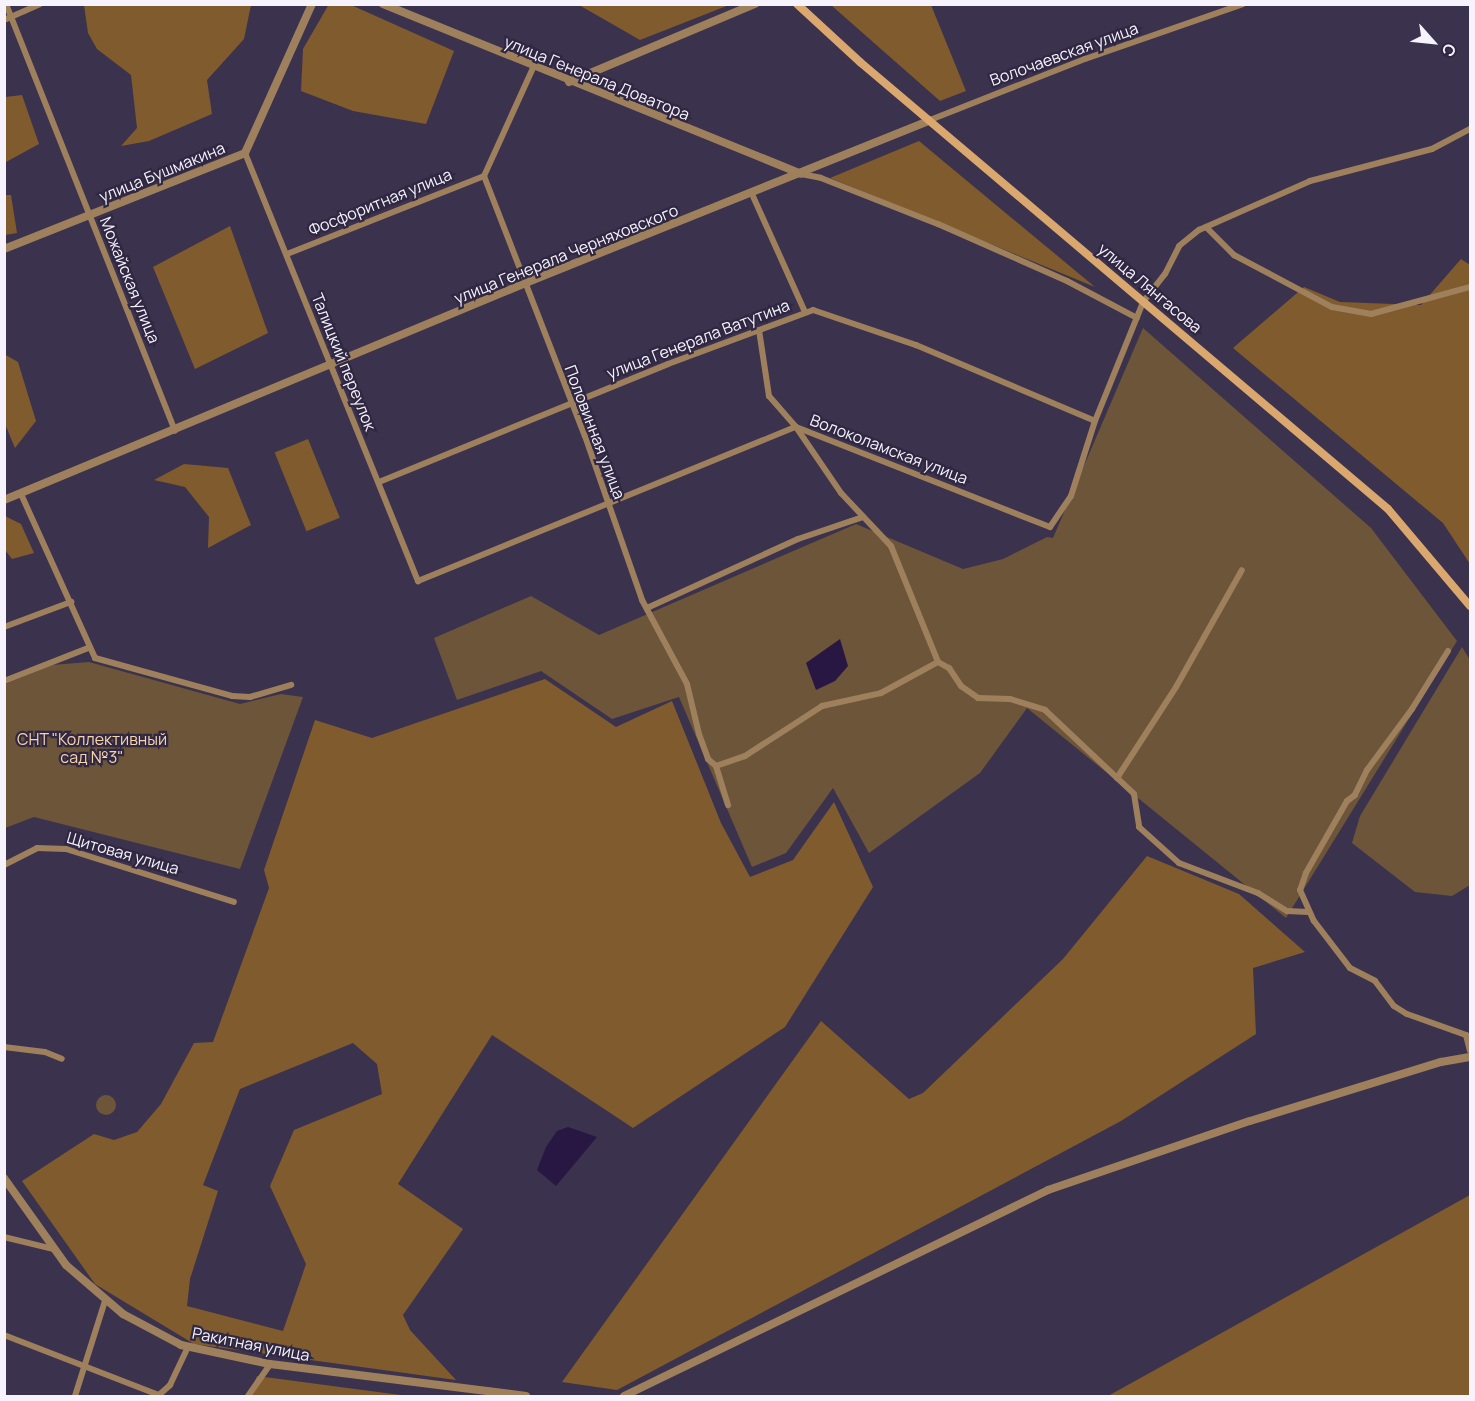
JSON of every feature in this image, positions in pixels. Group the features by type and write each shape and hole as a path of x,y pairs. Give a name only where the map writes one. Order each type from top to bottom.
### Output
{"main road":[{"name":"улица Лянгасова","path":"797,4 1388,509 1470,606"}],"street":[{"name":"Можайская улица","path":"6,4 8,18 90,216 175,432"},
{"path":"8,18 40,4"},
{"name":"улица Бушмакина","path":"4,249 244,153 312,4"},
{"name":"улица Генерала Доватора","path":"383,4 533,68 801,174"},
{"path":"569,82 756,4"},
{"name":"Волочаевская улица","path":"930,120 1085,59 1243,4"},
{"path":"484,176 533,68"},
{"name":"улица Генерала Черняховского","path":"4,500 175,432 528,282 752,194 930,120"},
{"path":"1095,421 1143,302 1165,274 1179,246 1206,227 1310,181 1432,149 1470,129"},
{"name":"Талицкий переулок","path":"244,153 418,581"},
{"path":"801,174 821,178 938,224 1067,280 1137,318"},
{"name":"Фосфоритная улица","path":"287,254 484,176"},
{"name":"Половинная улица","path":"484,176 528,282 531,306 569,404 585,436 647,609 687,684 699,734 708,759 716,766 728,805"},
{"path":"752,194 805,312"},
{"path":"1206,227 1234,255 1332,307 1371,314 1470,287"},
{"name":"улица Генерала Ватутина","path":"379,483 569,404 813,310 916,345 1095,421"},
{"path":"759,330 769,396 796,427 841,494 891,546 938,662 949,668 961,686 978,698 1010,699 1045,710 1134,794 1139,827 1179,863 1257,893 1287,911 1308,912"},
{"name":"Волоколамская улица","path":"418,581 796,427 1050,527 1071,496 1095,421"},
{"path":"21,494 71,602 88,648 100,660 232,696 250,697 291,685"},
{"path":"647,609 798,539 863,517"},
{"path":"1118,778 1176,687 1242,570"},
{"path":"4,627 71,602"},
{"path":"4,681 88,648"},
{"path":"1448,651 1412,709 1367,770 1306,873 1300,890 1308,912 1350,968 1375,981 1394,1006 1466,1035 1470,1051"},
{"path":"716,766 745,756 822,706 881,693 938,662"},
{"name":"Щитовая улица","path":"4,865 37,848 66,849 234,903"},
{"path":"4,1047 45,1052 62,1059"},
{"path":"624,1396 1048,1190 1261,1117 1441,1062 1470,1057"},
{"name":"Ракитная улица","path":"4,1178 53,1249 105,1301 143,1326 188,1347 270,1364 485,1395 526,1396"},
{"path":"4,1237 53,1249"},
{"path":"75,1396 105,1301"},
{"path":"4,1335 84,1364 159,1395 170,1385 188,1347"},
{"path":"248,1396 270,1364"}],"green space":[{"path":"1143,328 1371,528 1457,641 1286,918 1027,708 980,773 869,853 833,788 786,853 752,867 679,697 612,719 541,671 457,700 434,638 531,596 599,635 856,524 963,569 1003,559 1047,537 1053,538"},
{"path":"1462,647 1470,660 1470,885 1452,896 1415,892 1352,843 1360,816"},
{"name":"СНТ \"Коллективный сад №3\"","path":"89,662 240,704 281,694 303,697 240,869 34,817 5,828 5,684 52,665"},
{"path":"106,1095 113,1098 116,1105 113,1112 106,1115 99,1112 96,1105 99,1098"}],"shaded area":[{"path":"329,4 351,5 454,51 426,124 353,111 301,91 303,49"},
{"path":"84,5 251,5 244,39 207,80 212,114 149,141 121,146 137,128 131,75 97,49 88,33"},
{"path":"579,5 729,5 640,40"},
{"path":"831,5 931,5 966,91 940,101"},
{"path":"22,95 39,144 6,162 5,97"},
{"path":"919,141 1095,287 830,178"},
{"path":"5,195 11,195 17,233 5,235"},
{"path":"230,226 268,333 195,369 153,267"},
{"path":"1461,259 1470,265 1470,564 1443,523 1233,348 1304,287 1340,302 1421,305"},
{"path":"4,354 18,362 36,421 15,448 5,424"},
{"path":"308,439 340,518 306,531 275,452"},
{"path":"184,464 228,468 251,525 208,548 209,517 185,487 154,480"},
{"path":"5,516 21,524 34,553 12,559 5,550"},
{"path":"840,639 848,666 835,681 816,690 806,663"},
{"path":"545,679 616,727 672,701 721,823 750,877 793,860 834,802 873,887 785,1027 633,1128 492,1035 398,1184 463,1229 403,1315 410,1330 456,1380 194,1344 95,1284 22,1181 94,1134 114,1140 137,1132 161,1104 194,1043 213,1042 269,888 264,870 315,720 372,738","holes":["353,1043 377,1064 382,1094 294,1130 270,1186 306,1264 283,1331 187,1306 190,1279 218,1191 203,1185 240,1089"]},
{"path":"1147,856 1239,894 1305,952 1253,968 1256,1034 1121,1121 617,1390 562,1382 821,1021 909,1099 923,1093 1063,959"},
{"path":"568,1127 597,1137 556,1186 537,1170 546,1147 557,1131"},
{"path":"1470,1195 1470,1396 1108,1396"},
{"path":"257,1376 408,1396 248,1396"}]}
